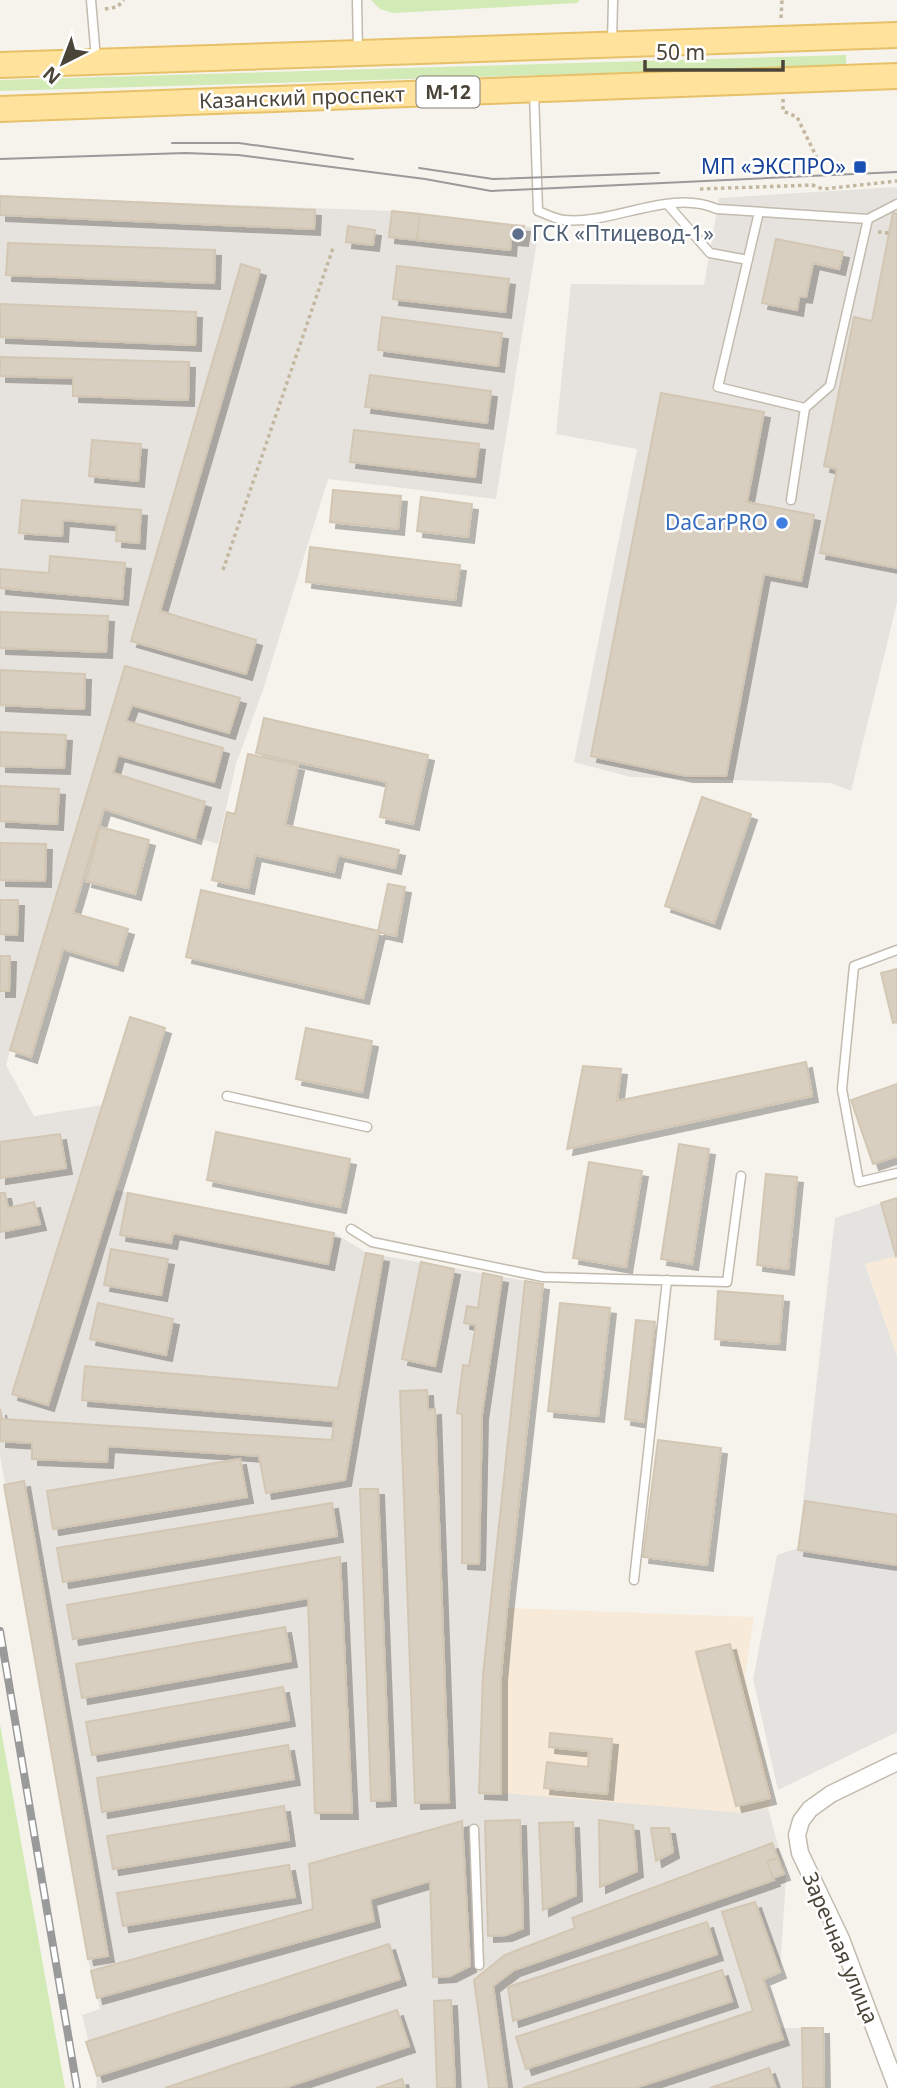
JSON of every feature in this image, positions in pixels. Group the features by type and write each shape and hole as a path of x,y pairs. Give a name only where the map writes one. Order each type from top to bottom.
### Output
{"main road":[{"name":"Казанский проспект","path":"0,65 897,35"},
{"path":"897,46 897,62"},
{"name":"Казанский проспект","path":"0,109 897,76"}],"street":[{"name":"Заречная улица","path":"897,1762 831,1794 810,1809 797,1835 800,1853 841,1939 897,2088"}],"lane":[{"path":"90,0 96,62"},
{"path":"357,0 358,54"},
{"path":"612,46 613,0"},
{"path":"534,89 538,211 563,220 590,219 668,205 706,204 717,209 868,219 897,204"},
{"path":"668,205 710,253 748,260"},
{"path":"759,212 719,387 805,408"},
{"path":"790,499 805,408 830,386 868,219"},
{"path":"897,950 854,966 842,1089 859,1182 897,1173"},
{"path":"227,1096 367,1127"},
{"path":"351,1229 372,1242 543,1278 727,1282 741,1176"},
{"path":"634,1580 667,1280"},
{"path":"474,1829 479,1965"}],"path":[{"path":"93,12 117,7 124,0"},
{"path":"783,111 797,117 804,128 816,156 810,163 810,169"},
{"path":"810,178 811,185"},
{"path":"717,189 811,185 823,189 897,181"},
{"path":"223,570 333,248"}],"shaded area":[{"path":"897,187 897,603 851,791 831,783 631,777 574,762 637,449 556,434 571,284 704,285 719,198"},
{"path":"0,196 392,211 539,228 496,499 328,479 263,690 236,764 218,844 104,810 73,913 128,929 117,965 63,949 31,1057 10,1050 6,1065 34,1116 102,1105 130,1017 165,1028 115,1190 334,1233 367,1253 543,1284 501,1676 501,1793 743,1813 768,1808 786,1876 780,1972 763,1980 780,2028 823,2028 824,2088 96,2088 97,2076 82,2015 100,2009 88,1959 0,1455"},
{"path":"881,1203 896,1256 865,1264 897,1357 897,1732 778,1790 753,1679 777,1555 798,1548 835,1218"},
{"path":"897,1255 897,1357 865,1263"},
{"path":"507,1608 754,1617 745,1676 772,1798 768,1808 743,1813 501,1794 501,1676"}],"green space":[{"path":"371,0 580,0 577,3 393,13 380,9"},
{"path":"846,55 846,66 0,91 0,80"},
{"path":"0,1724 65,2088 0,2088"}],"building":[{"path":"0,196 315,210 314,229 0,215"},
{"path":"392,211 420,214 417,240 389,237"},
{"path":"893,213 897,214 897,568 820,553 837,469 824,466 854,317 872,321"},
{"path":"420,214 512,225 510,250 417,240"},
{"path":"512,225 524,226 522,240 511,239"},
{"path":"348,226 375,230 373,245 346,242"},
{"path":"776,239 843,252 839,269 813,263 806,297 799,296 797,310 762,303"},
{"path":"8,243 215,250 214,283 6,275"},
{"path":"241,264 260,270 160,611 256,640 246,674 131,641"},
{"path":"397,266 509,279 505,312 393,299"},
{"path":"0,304 196,312 195,345 0,337"},
{"path":"382,317 502,333 498,366 378,350"},
{"path":"0,357 189,362 188,400 73,396 73,378 0,376"},
{"path":"370,375 491,391 487,423 365,407"},
{"path":"661,393 764,412 747,502 814,515 801,581 764,574 726,776 687,776 591,756"},
{"path":"354,430 479,444 475,477 350,462"},
{"path":"92,440 141,444 138,481 89,476"},
{"path":"333,490 401,496 398,529 330,522"},
{"path":"421,497 472,504 468,537 417,531"},
{"path":"22,500 141,510 139,543 116,541 117,525 63,520 62,536 19,533"},
{"path":"310,547 460,565 455,600 306,582"},
{"path":"50,556 125,563 122,599 0,588 0,569 49,573"},
{"path":"0,612 108,616 106,652 0,648"},
{"path":"125,666 240,698 229,733 132,705 126,721 223,748 214,782 118,755 113,773 205,802 195,838 104,809 73,913 128,929 117,965 63,949 31,1057 10,1050"},
{"path":"0,670 85,674 84,709 0,705"},
{"path":"264,718 428,755 413,824 380,817 387,782 256,753"},
{"path":"0,732 66,735 64,768 0,766"},
{"path":"248,754 298,765 285,825 399,850 395,868 338,855 334,872 255,855 248,888 212,880 227,812 235,814"},
{"path":"0,786 59,789 57,824 0,821"},
{"path":"702,797 751,814 714,923 665,906"},
{"path":"100,827 149,840 135,894 86,881"},
{"path":"0,843 46,844 45,881 0,880"},
{"path":"388,884 405,887 396,936 378,932"},
{"path":"201,890 379,931 363,998 186,957"},
{"path":"0,900 18,900 17,935 0,934"},
{"path":"0,956 10,956 9,991 0,991"},
{"path":"897,969 897,1022 893,1023 881,973"},
{"path":"130,1017 165,1028 48,1405 12,1394"},
{"path":"306,1028 372,1041 362,1092 296,1079"},
{"path":"806,1062 812,1096 567,1149 583,1066 621,1069 617,1101"},
{"path":"897,1084 897,1156 873,1164 851,1100"},
{"path":"216,1132 350,1159 340,1207 207,1180"},
{"path":"60,1134 66,1168 0,1178 0,1142"},
{"path":"679,1144 709,1149 692,1264 661,1259"},
{"path":"589,1162 642,1171 626,1267 573,1258"},
{"path":"766,1174 797,1177 788,1269 757,1265"},
{"path":"0,1193 5,1193 8,1208 34,1202 40,1224 0,1232"},
{"path":"128,1193 334,1233 328,1264 173,1233 171,1243 120,1235"},
{"path":"897,1198 897,1255 896,1256 881,1203"},
{"path":"111,1249 168,1259 161,1295 104,1285"},
{"path":"366,1253 383,1256 345,1480 266,1493 259,1456 108,1446 107,1462 32,1459 32,1443 0,1441 0,1409 2,1419 332,1440 334,1421 82,1400 85,1366 338,1388"},
{"path":"421,1262 454,1269 435,1366 402,1359"},
{"path":"483,1273 502,1277 482,1414 479,1564 462,1563 462,1414 457,1413 463,1365 469,1366 476,1325 464,1323 467,1306 478,1308"},
{"path":"525,1281 543,1284 501,1676 501,1794 479,1793 483,1675"},
{"path":"718,1291 783,1296 779,1344 715,1339"},
{"path":"98,1303 173,1319 166,1355 90,1339"},
{"path":"560,1303 610,1308 598,1416 548,1411"},
{"path":"636,1320 655,1322 643,1422 625,1419"},
{"path":"427,1390 428,1410 435,1409 449,1802 415,1803 400,1391"},
{"path":"658,1440 721,1448 707,1565 643,1557"},
{"path":"240,1459 247,1497 53,1529 47,1491"},
{"path":"24,1481 108,1956 88,1959 4,1485"},
{"path":"360,1489 378,1489 390,1800 371,1801"},
{"path":"805,1501 897,1515 897,1565 798,1550"},
{"path":"332,1503 337,1536 63,1582 57,1548"},
{"path":"340,1557 352,1813 315,1813 308,1598 73,1639 67,1605"},
{"path":"285,1627 291,1661 82,1698 76,1664"},
{"path":"730,1644 770,1798 736,1806 696,1652"},
{"path":"283,1687 289,1720 92,1755 86,1722"},
{"path":"550,1733 612,1739 607,1794 544,1788 547,1762 588,1767 589,1751 549,1747"},
{"path":"288,1745 294,1779 102,1812 97,1778"},
{"path":"284,1806 289,1840 113,1869 107,1836"},
{"path":"520,1820 523,1928 506,1935 488,1936 485,1821"},
{"path":"599,1820 633,1825 637,1871 600,1887"},
{"path":"462,1821 470,1966 450,1976 433,1977 430,1881 370,1899 374,1921 97,1998 91,1971 313,1909 309,1864"},
{"path":"573,1822 576,1895 543,1910 539,1823"},
{"path":"651,1828 669,1828 673,1852 656,1861"},
{"path":"772,1843 778,1858 767,1861 774,1880 514,1970 493,1986 507,2088 489,2088 474,1980 505,1955 575,1928 572,1918"},
{"path":"778,1858 784,1874 773,1878 767,1861"},
{"path":"289,1865 295,1897 123,1926 117,1893"},
{"path":"755,1902 780,1972 763,1979 783,2039 635,2088 523,2088 753,2011 722,1912"},
{"path":"707,1922 717,1954 513,2021 508,1987"},
{"path":"389,1944 400,1979 97,2076 86,2042"},
{"path":"722,1970 732,2001 526,2069 516,2037"},
{"path":"451,2000 455,2088 437,2088 434,2001"},
{"path":"397,2010 409,2046 284,2088 165,2088"},
{"path":"802,2028 823,2028 824,2088 803,2088"},
{"path":"769,2068 776,2088 710,2088"},
{"path":"402,2079 405,2088 376,2088"}],"tram line":[{"path":"172,143 239,143 353,159"},
{"path":"0,159 185,153 238,155 425,179 491,191 897,172"},
{"path":"419,168 493,179 659,173"}],"railway":[{"path":"0,1631 77,2088"}],"place":[{"name":"МП «ЭКСПРО»","path":"860,167"},
{"name":"ГСК «Птицевод-1»","path":"518,234"},
{"name":"DaCarPRO","path":"782,523"}]}
